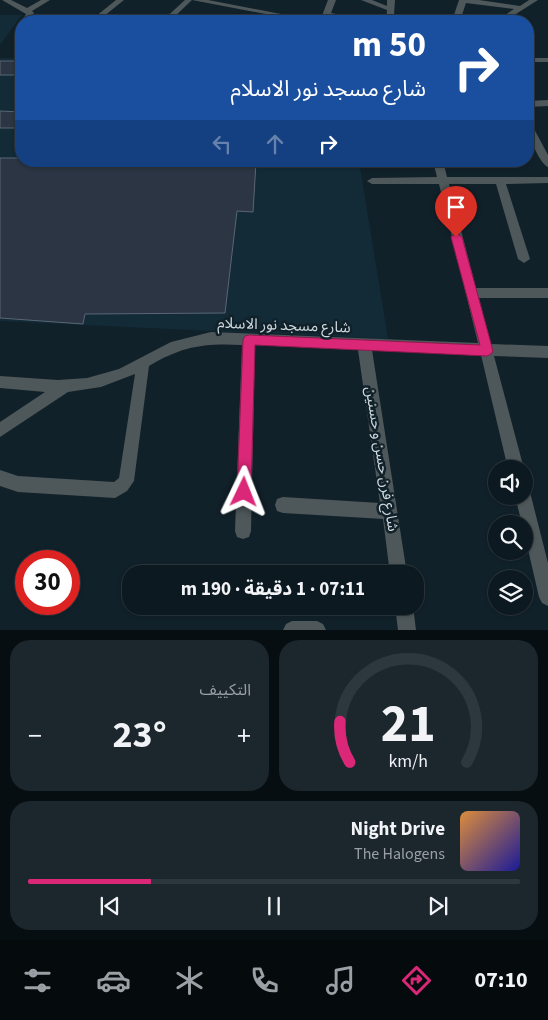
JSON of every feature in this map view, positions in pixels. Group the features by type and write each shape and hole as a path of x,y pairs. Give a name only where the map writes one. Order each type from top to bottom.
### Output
{"street":[{"path":"6,0 28,11 30,15"},
{"path":"28,11 46,0"},
{"path":"101,15 120,0"},
{"path":"172,15 188,0"},
{"path":"196,0 280,15"},
{"path":"326,15 332,0"},
{"path":"365,0 390,15 391,0"},
{"path":"458,15 463,0 522,8"},
{"path":"510,15 534,0"},
{"path":"534,60 548,60"},
{"path":"534,104 548,103"},
{"path":"534,137 548,164"},
{"path":"439,167 514,460"},
{"path":"500,180 524,259"},
{"path":"372,181 548,180"},
{"path":"472,293 548,293"},
{"name":"شارع مسجد نور الاسلام","path":"0,382 62,388 91,384 143,364 169,348 189,341 211,338 487,351 548,352"},
{"path":"243,531 249,340"},
{"name":"شارع فرن حسن و حسنين","path":"364,344 398,565"},
{"path":"0,478 18,484 115,490 122,486 126,481 143,364"},
{"path":"0,430 62,388"},
{"path":"283,505 390,512"},
{"path":"526,505 543,554 548,597"},
{"path":"405,615 407,630"},
{"path":"292,630 317,630"}],"shaded area":[{"path":"0,15 15,15 15,25 0,45"},
{"path":"0,58 15,58 15,167 360,167 388,339 0,321"}],"building":[{"path":"0,61 15,61 15,75 0,75"},
{"path":"0,111 15,112 15,128 0,128"},
{"path":"0,158 15,158 15,167 256,167 253,212 237,211 225,313 85,314 83,324 0,318"}],"route":[{"path":"244,492 249,340 487,351 456,237"}]}
